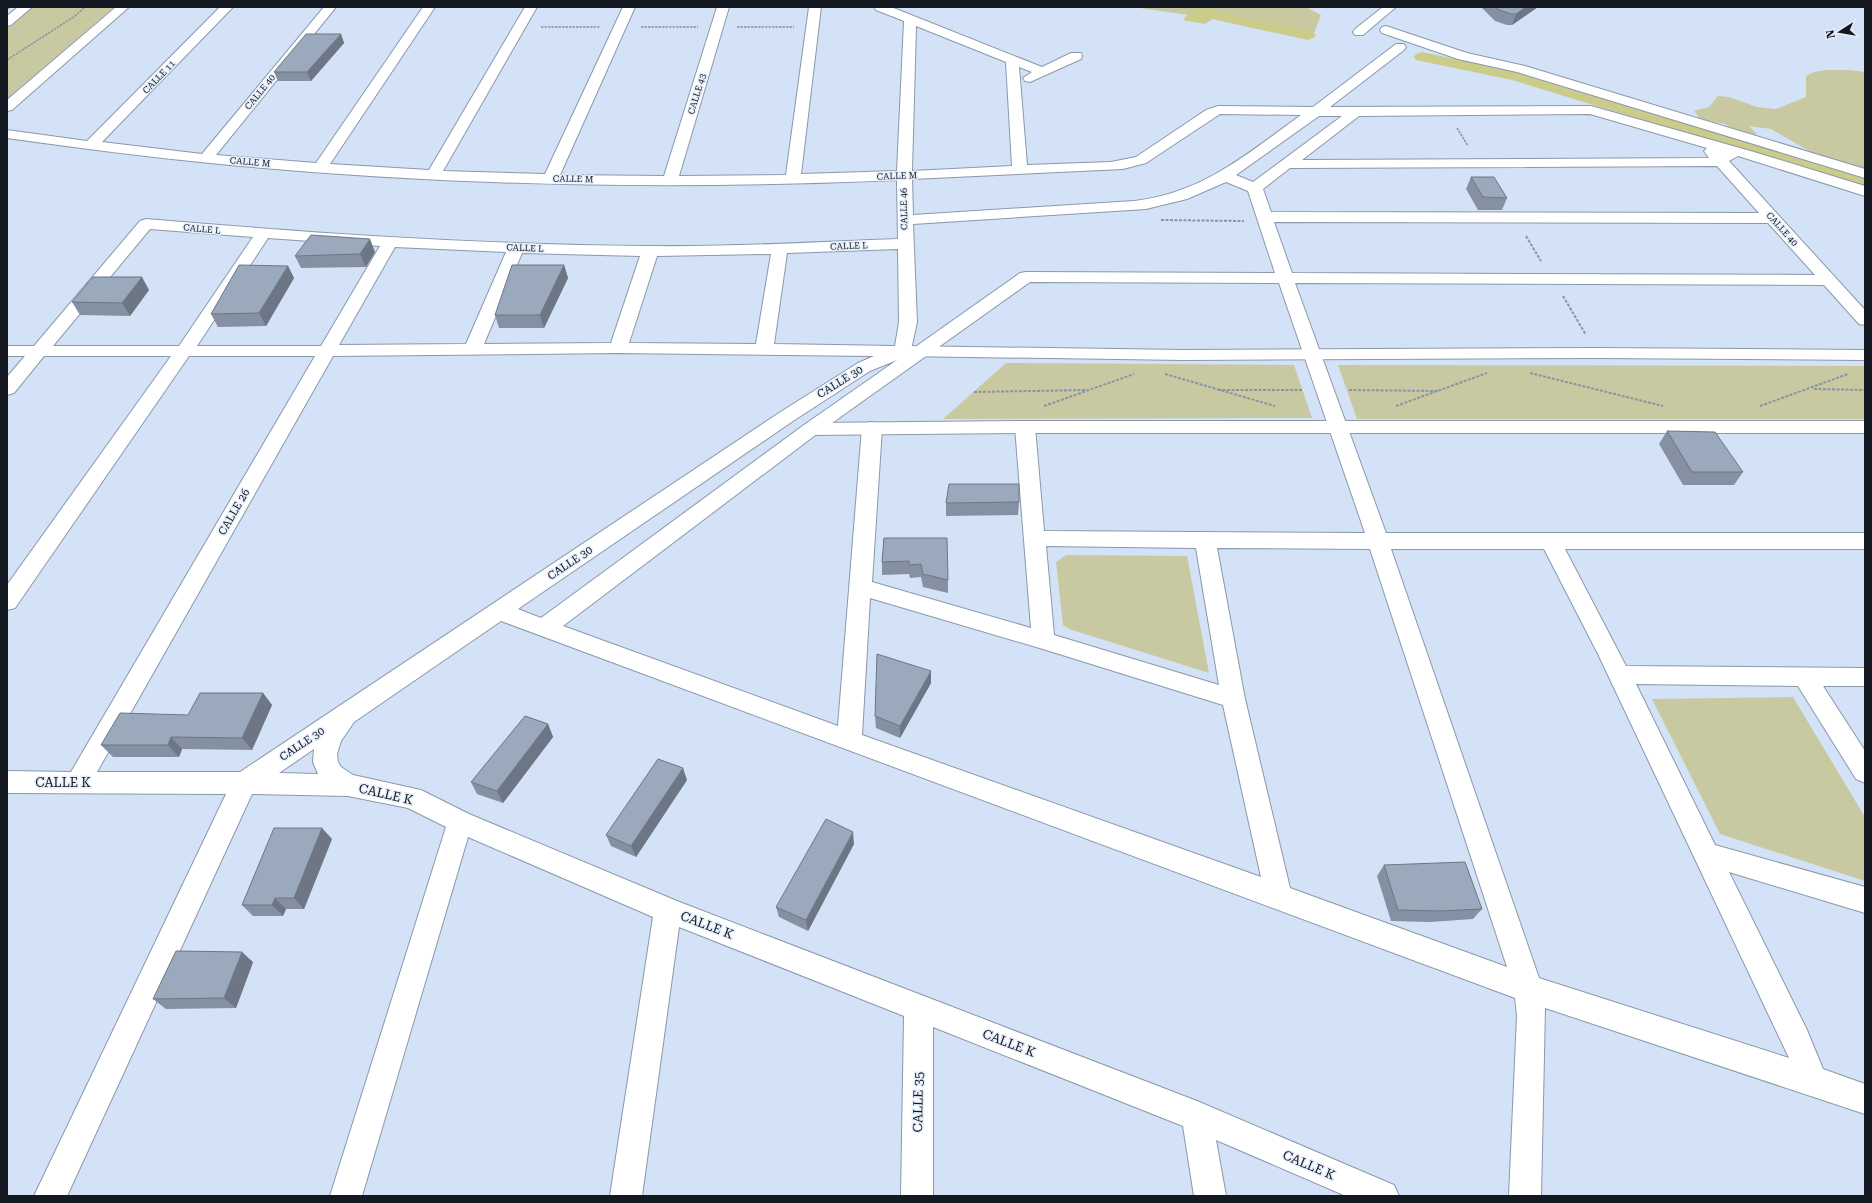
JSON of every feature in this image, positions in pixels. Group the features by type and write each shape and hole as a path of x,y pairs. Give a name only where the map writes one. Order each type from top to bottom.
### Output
{"street":[{"path":"7,22 26,7"},
{"path":"7,107 123,7"},
{"name":"CALLE 11","path":"90,146 227,7"},
{"name":"CALLE 40","path":"206,158 330,7"},
{"path":"320,168 429,7"},
{"path":"434,174 531,7"},
{"path":"551,178 629,7"},
{"name":"CALLE 43","path":"670,181 723,7"},
{"path":"793,180 815,7"},
{"path":"880,7 1043,72"},
{"path":"1358,32 1390,7"},
{"name":"CALLE 46","path":"910,18 904,176 904,220 908,322 906,337 912,352"},
{"path":"1386,30 1463,56 1520,70 1697,140 1865,191"},
{"path":"904,220 1156,204 1184,196 1210,185 1225,176 1315,112 1400,47"},
{"path":"1013,86 1076,56"},
{"path":"1012,60 1020,170"},
{"path":"1315,112 1592,110 1612,107 1865,174"},
{"name":"CALLE M","path":"7,134 90,146 320,168 551,178 670,181 793,180 1115,166 1141,160 1211,113 1218,110 1315,112"},
{"path":"1255,188 1356,112"},
{"name":"CALLE 40","path":"1697,140 1714,153 1827,280 1865,320"},
{"path":"1308,147 1319,157 1338,164"},
{"path":"1286,164 1721,162 1723,157 1737,152"},
{"path":"1225,176 1255,188 1285,278 1339,427 1378,541 1528,988 1531,1016 1525,1196"},
{"path":"1266,219 1513,217 1772,218"},
{"name":"CALLE L","path":"40,351 146,224 263,234 516,248 650,251 905,244"},
{"path":"7,602 184,351 263,234"},
{"name":"CALLE 26","path":"78,782 390,242"},
{"path":"473,350 516,248"},
{"path":"764,350 780,248"},
{"path":"618,348 650,251"},
{"path":"544,628 912,352 1026,277 1827,280"},
{"path":"7,351 328,351 618,348 1184,355 1865,355"},
{"path":"7,389 40,351"},
{"name":"CALLE 30","path":"244,783 786,417 864,367 912,352"},
{"path":"786,417 811,429 1025,427 1865,427"},
{"path":"1025,427 1043,640"},
{"path":"849,741 872,428"},
{"path":"1035,538 1205,541 1865,541"},
{"path":"1551,540 1707,854 1797,1040 1812,1080"},
{"path":"1205,541 1233,699 1278,895"},
{"path":"861,587 1043,640 1233,699"},
{"path":"499,611 849,741 1278,895 1528,988 1590,1010 1865,1098"},
{"path":"1618,675 1865,677"},
{"path":"1805,677 1865,772"},
{"path":"348,785 332,776 325,765 325,751 330,737 337,726 356,707"},
{"name":"CALLE K","path":"11,787 78,782 348,785 412,798 460,822 668,910 1197,1116 1383,1196"},
{"path":"50,1196 244,783"},
{"path":"346,1196 460,822"},
{"path":"1707,854 1865,900"},
{"path":"626,1196 668,910"},
{"name":"CALLE 35","path":"917,1196 919,1007"},
{"path":"1197,1116 1210,1196"}],"path":[{"path":"7,60 76,16 85,7"},
{"path":"520,26 813,26"},
{"path":"1446,111 1478,162"},
{"path":"1513,217 1543,264"},
{"path":"1160,220 1266,219"},
{"path":"1560,292 1587,338"},
{"path":"1038,408 1140,372"},
{"path":"1390,409 1490,372"},
{"path":"1528,372 1667,407"},
{"path":"1760,406 1813,388 1852,372"},
{"path":"1161,373 1279,407"},
{"path":"1813,388 1865,390"},
{"path":"974,392 1091,390"}],"shaded area":[{"path":"33,7 114,7 7,99 7,28"},
{"path":"1133,7 1306,7 1321,15 1314,33"},
{"path":"1194,7 1207,7 1219,11 1217,16 1205,24 1183,20"},
{"path":"1827,70 1865,72 1865,183 1771,129 1749,126 1757,134 1744,137 1725,124 1701,120 1694,111 1709,107 1718,96 1729,97 1757,107 1776,109 1806,97 1806,76 1814,72"},
{"path":"1006,363 1294,365 1312,418 943,419"},
{"path":"1338,365 1865,366 1865,419 1357,419"},
{"path":"1066,555 1187,556 1209,673 1069,629 1063,625 1056,562"},
{"path":"1793,697 1865,817 1865,881 1720,834 1652,699"}],"building":[{"path":"1496,7 1526,7 1516,14 1511,14 1499,10"},
{"path":"306,34 341,34 307,72 274,72"},
{"path":"1471,177 1494,177 1507,198 1483,197"},
{"path":"311,235 370,239 360,254 295,256"},
{"path":"239,265 288,266 259,313 211,314"},
{"path":"512,265 564,265 540,315 495,315"},
{"path":"93,277 142,277 122,303 72,302"},
{"path":"1667,431 1715,432 1743,472 1692,472"},
{"path":"949,484 1019,484 1019,502 946,503"},
{"path":"884,538 947,538 948,580 923,574 921,564 909,565 909,561 882,562"},
{"path":"877,654 931,671 900,726 875,716"},
{"path":"200,693 263,693 242,738 171,737 168,745 101,745 120,713 188,715"},
{"path":"525,716 548,724 497,791 471,782"},
{"path":"658,759 683,768 631,846 606,835"},
{"path":"826,819 853,832 806,920 776,907"},
{"path":"274,828 322,828 294,898 275,898 272,905 242,905"},
{"path":"1465,862 1482,909 1439,911 1398,910 1384,865"},
{"path":"176,951 242,952 224,998 153,999"}],"waterway":[{"path":"1217,16 1308,35"},
{"path":"1422,57 1515,76 1865,182"}]}
